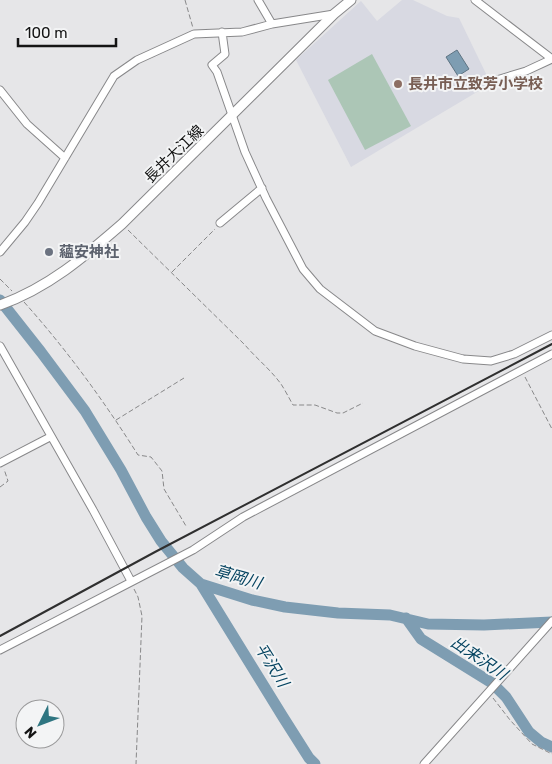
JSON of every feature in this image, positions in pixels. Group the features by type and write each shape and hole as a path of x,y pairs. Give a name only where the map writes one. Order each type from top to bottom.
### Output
{"main road":[{"name":"長井大江線","path":"0,304 22,297 55,278 88,254 122,224 334,14 351,0"}],"street":[{"path":"258,0 272,24"},
{"path":"475,0 552,59 490,82"},
{"path":"0,252 26,222 114,76 137,60 194,34 242,32 272,24 334,14"},
{"path":"222,32 225,54 212,65 217,72 232,116 262,188 303,269 320,289 375,331 415,346 463,359 491,361 514,354 552,335"},
{"path":"0,90 27,124 65,158"},
{"path":"220,223 262,188"},
{"path":"0,346 93,510 130,581"},
{"path":"0,650 193,550 243,517 552,354"},
{"path":"1,463 50,437"},
{"path":"424,764 552,621"}],"path":[{"path":"185,0 194,34"},
{"path":"172,273 220,223"},
{"path":"122,224 264,365 281,383 293,405 315,404 338,413 343,413 362,403"},
{"path":"0,279 22,297 53,334 82,372 138,455 151,457 162,472 164,489 186,526"},
{"path":"521,369 552,429"},
{"path":"115,420 184,378"},
{"path":"0,486 8,481 1,463"},
{"path":"130,581 138,598 142,616 136,764"},
{"path":"488,692 532,744 552,754"}],"shaded area":[{"name":"長井市立致芳小学校","path":"402,0 413,0 447,16 459,18 490,82 487,86 351,167 296,60 361,1 377,21"}],"green space":[{"path":"372,54 411,126 365,150 328,80"}],"water":[{"path":"457,50 469,69 458,76 446,57"}],"waterway":[{"name":"草岡川","path":"0,300 85,411 161,541 183,568 201,584 252,600 285,607 338,613 390,615 428,624 484,625 552,622"},
{"name":"平沢川","path":"201,584 283,717 309,758 315,764"},
{"name":"出来沢川","path":"406,618 421,639 492,683 506,697 529,732 541,742 552,747"}],"railway":[{"path":"0,636 155,552 552,344"}],"place":[{"name":"長井市立致芳小学校","path":"398,84"},
{"name":"蘊安神社","path":"49,252"}]}
